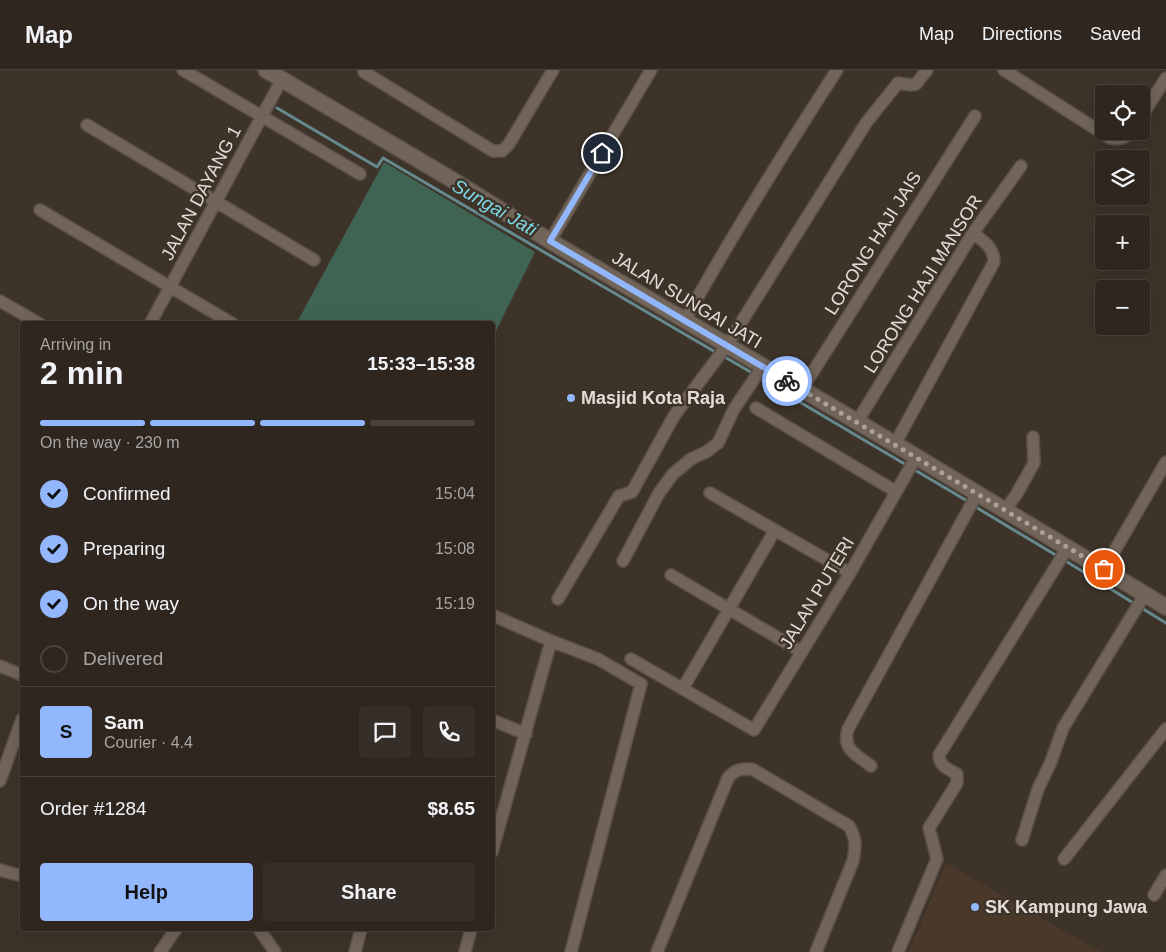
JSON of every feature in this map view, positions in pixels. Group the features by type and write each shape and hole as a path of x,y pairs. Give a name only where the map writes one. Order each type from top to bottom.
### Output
{"main road":[{"name":"JALAN SUNGAI JATI","path":"266,70 685,320 722,352 758,373 802,389 895,444 912,464 973,502 1005,510 1063,555 1104,569 1141,601 1166,607"}],"street":[{"path":"183,70 360,174"},
{"path":"364,72 492,151 502,151 509,144 553,70"},
{"path":"550,241 652,70"},
{"path":"685,320 762,187 837,70"},
{"path":"558,599 619,496 632,492 674,416 722,352 866,123 898,83 916,84 927,70"},
{"path":"1004,70 1095,128"},
{"path":"1150,103 1166,78"},
{"name":"JALAN DAYANG 1","path":"152,321 282,79"},
{"name":"LORONG HAJI JAIS","path":"802,389 975,116"},
{"path":"87,126 314,260"},
{"name":"LORONG HAJI MANSOR","path":"858,422 973,233 1021,166"},
{"path":"40,210 228,321"},
{"path":"895,444 994,262 991,248 973,233"},
{"path":"0,300 35,321"},
{"path":"623,561 659,493 672,474 691,459 706,452 718,443 734,409 758,373"},
{"path":"756,408 895,492"},
{"path":"1005,510 1034,463 1034,437"},
{"path":"1104,569 1166,462"},
{"name":"JALAN PUTERI","path":"683,688 754,730 850,573 912,464"},
{"path":"710,492 850,573"},
{"path":"871,766 848,748 846,739 848,729 973,502"},
{"path":"631,659 683,688 775,530"},
{"path":"898,952 937,859 929,828 957,783 957,774 942,765 939,761 939,755 1063,555"},
{"path":"671,575 802,652"},
{"path":"1022,840 1038,789 1050,764 1063,728 1141,601"},
{"path":"495,616 598,659 642,684 571,952"},
{"path":"495,831 526,734 551,641"},
{"path":"0,666 20,674"},
{"path":"495,721 526,734"},
{"path":"0,781 3,766 20,724"},
{"path":"1064,859 1166,729"},
{"path":"657,952 728,778 733,772 741,769 752,769 849,826 854,836 856,847 853,861 816,952"},
{"path":"0,870 20,875"},
{"path":"1154,895 1166,875"},
{"path":"160,952 175,931"},
{"path":"260,931 275,952"},
{"path":"355,952 360,931"},
{"path":"465,952 470,931"}],"shaded area":[{"name":"SK Kampung Jawa","path":"946,863 1101,952 909,952"}],"green space":[{"path":"384,162 535,252 495,333 495,321 298,321"}],"waterway":[{"name":"Sungai Jati","path":"277,108 377,167 383,158 717,353"},
{"name":"Sungai Jati","path":"723,356 754,374"},
{"name":"Sungai Jati","path":"759,378 969,502"},
{"name":"Sungai Jati","path":"974,506 1059,557"},
{"name":"Sungai Jati","path":"1064,560 1135,604"},
{"name":"Sungai Jati","path":"1140,607 1166,623"}],"way so far":[{"path":"787,381 1104,569"}],"place":[{"name":"Masjid Kota Raja","path":"571,398"},
{"name":"SK Kampung Jawa","path":"975,907"}],"route":[{"path":"602,153 550,241 787,381"}]}
